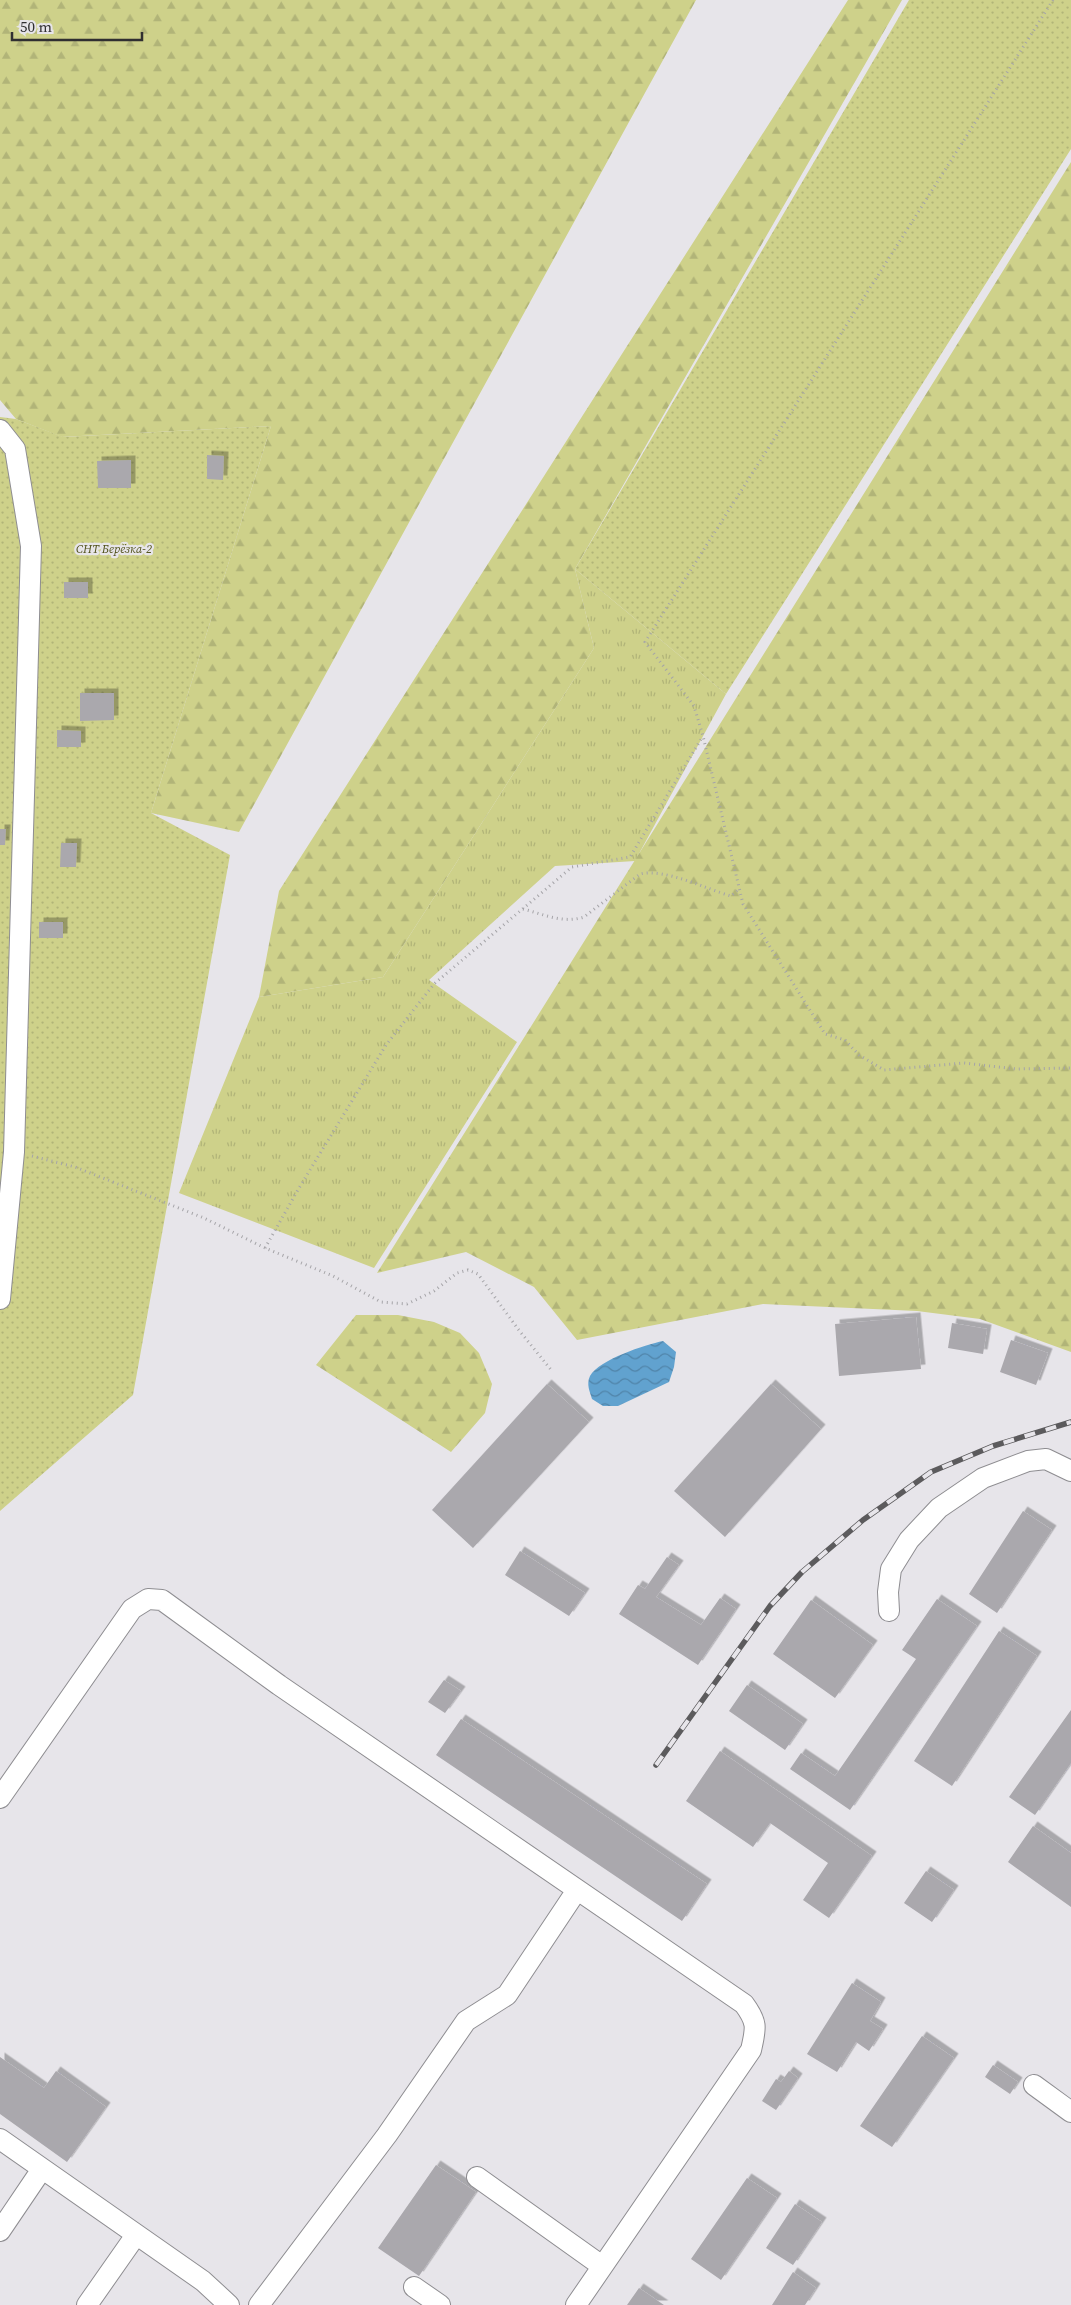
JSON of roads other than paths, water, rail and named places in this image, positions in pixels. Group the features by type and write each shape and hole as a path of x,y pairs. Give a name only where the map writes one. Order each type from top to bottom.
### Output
{"lane":[{"path":"0,430 15,449 31,546 14,1152 0,1299"},
{"path":"890,1611 888,1592 890,1569 909,1540 939,1508 983,1478 1028,1462 1046,1459 1071,1471"},
{"path":"0,1798 132,1608 148,1599 162,1600 287,1690 744,2004 752,2016 756,2028 751,2050 576,2305"},
{"path":"259,2305 387,2136 466,2021 507,1995 577,1890"},
{"path":"1034,2085 1071,2112"},
{"path":"0,2139 203,2281 229,2305"},
{"path":"0,2231 42,2169"},
{"path":"477,2177 602,2266"},
{"path":"88,2305 136,2234"},
{"path":"414,2287 440,2305"}],"water":[{"path":"663,1341 676,1352 669,1382 618,1406 603,1406 592,1399 588,1382 595,1370 624,1354"}],"railway":[{"path":"656,1765 770,1606 802,1572 863,1520 931,1472 993,1446 1071,1422"}],"park label":[{"name":"СНТ Берёзка-2","path":"114,549"}]}
